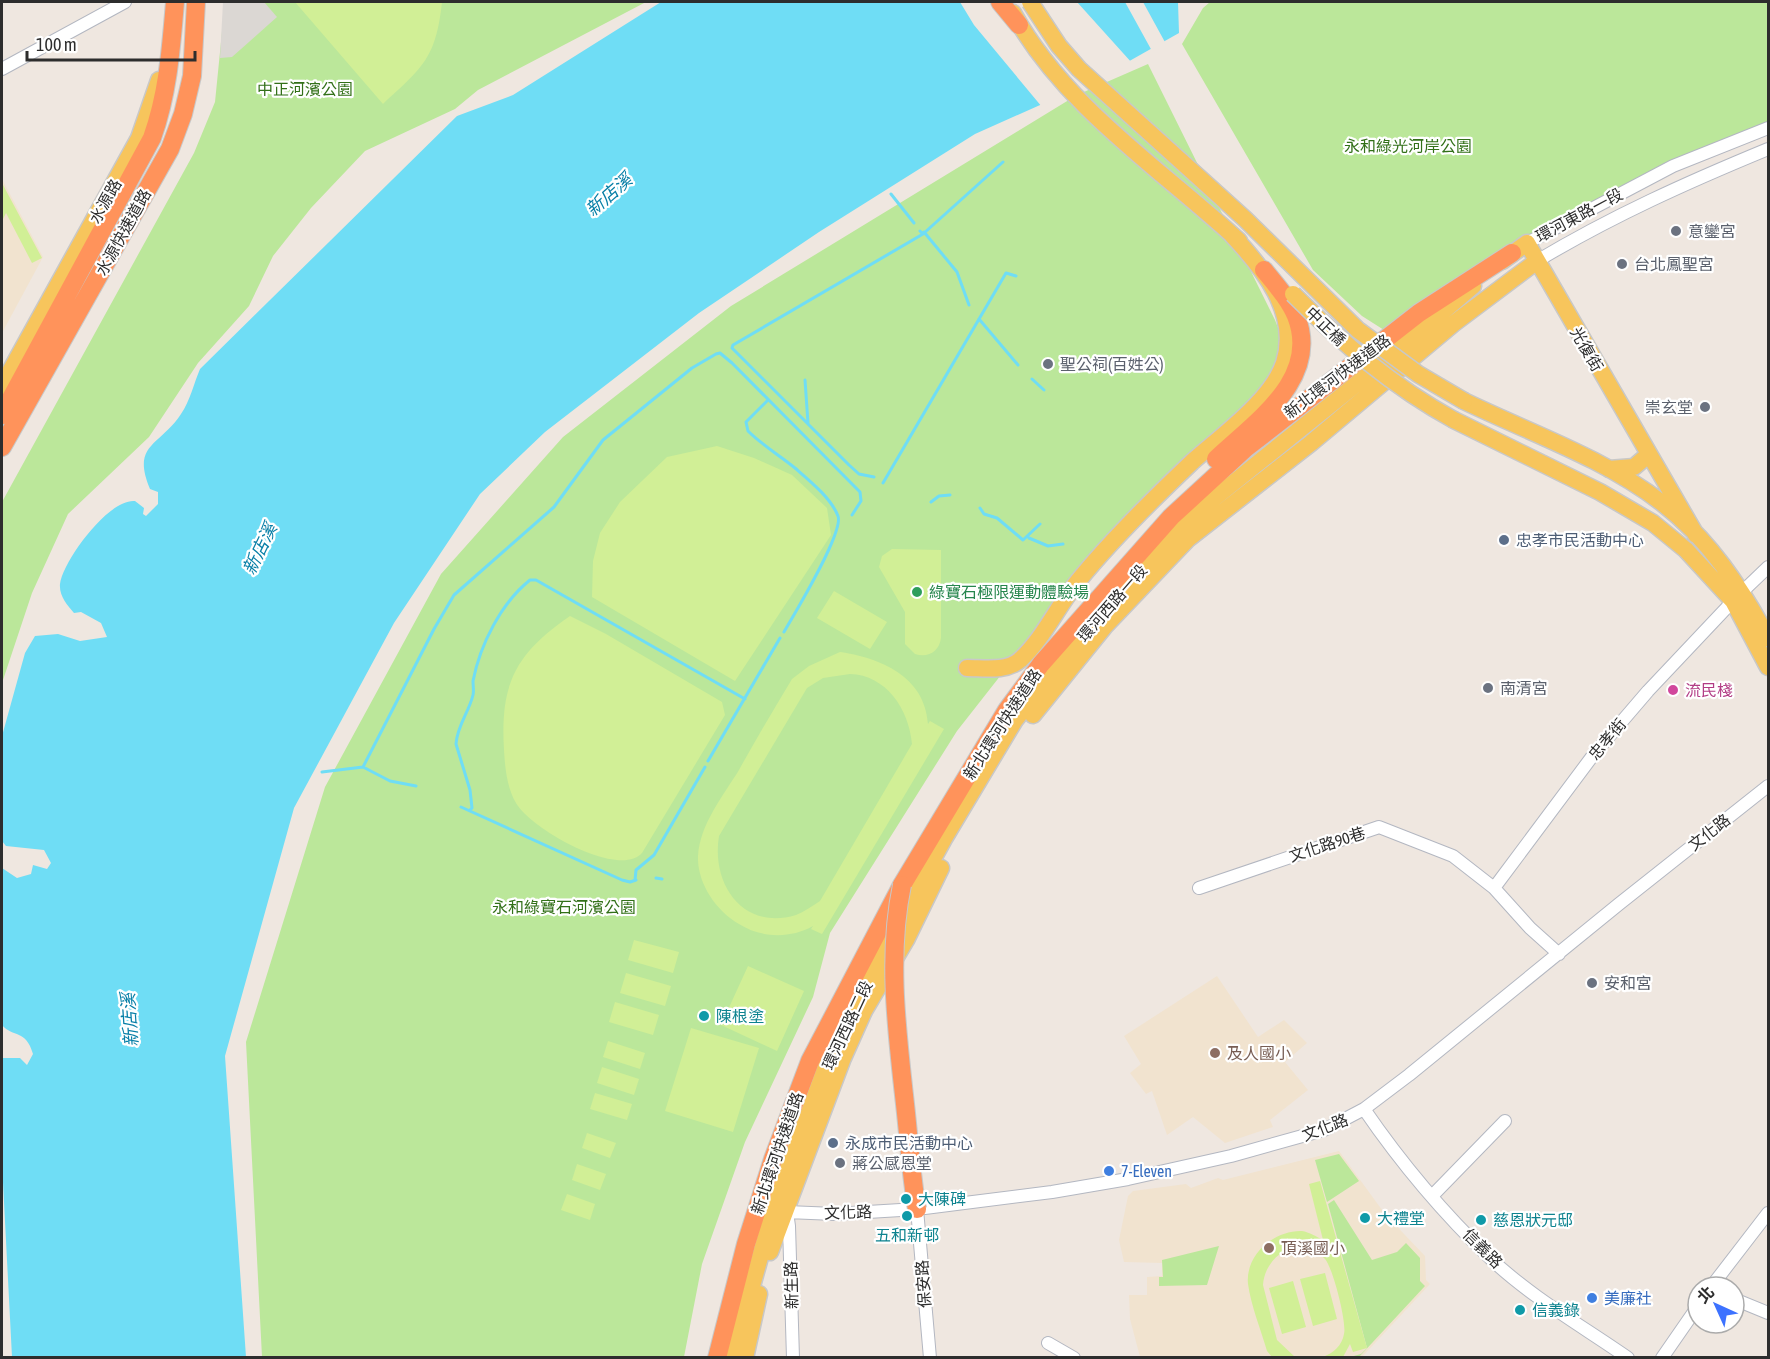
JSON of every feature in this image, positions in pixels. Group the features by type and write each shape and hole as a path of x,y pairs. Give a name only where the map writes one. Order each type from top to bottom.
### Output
{"highway":[{"name":"水源快速道路","path":"2,415 152,138 165,98 170,73 175,2"},
{"path":"65,336 86,282 152,159 173,108 180,73 183,2"},
{"name":"水源快速道路","path":"2,447 170,149 183,114 192,76 196,2"},
{"path":"1000,2 1019,25"},
{"name":"新北環河快速道路","path":"717,1358 750,1233 773,1159 810,1061 902,885 1007,710 1041,664 1171,517 1246,448 1419,313 1519,248"},
{"path":"1041,664 1073,615 1202,471 1284,395 1299,359 1302,337 1296,316 1286,297 1264,270"},
{"path":"902,885 894,922 895,965 900,1059 917,1209"}],"main road":[{"name":"水源路","path":"2,386 139,138 161,72 168,2"},
{"name":"中正橋","path":"1006,2 1019,25 1065,85 1095,115 1232,234 1371,366 1402,390 1454,420 1599,492 1653,523 1738,596"},
{"name":"中正橋","path":"1033,6 1059,46 1079,69 1245,219 1358,330 1418,374 1464,401 1608,469 1663,503 1696,535"},
{"path":"967,668 1000,669 1018,662 1078,580 1173,480 1256,403 1277,378 1284,362 1288,340 1286,321 1264,270 1232,234"},
{"name":"光復街","path":"1519,248 1538,261 1696,535"},
{"name":"環河東路一段","path":"1410,338 1519,248"},
{"name":"環河東路一段","path":"1424,348 1538,261"},
{"name":"環河西路一段","path":"899,937 1015,720 1103,610 1197,512 1410,338"},
{"name":"環河西路一段","path":"899,937 1015,738 1105,626 1188,539 1311,443 1424,348"},
{"path":"1608,469 1634,467 1648,455"},
{"path":"1696,535 1768,638"},
{"path":"1738,596 1768,667"},
{"name":"環河西路二段","path":"732,1358 780,1210 843,1058 899,937"},
{"name":"環河西路二段","path":"745,1358 780,1210"}],"street":[{"path":"2,69 125,2"},
{"name":"環河東路一段","path":"1519,248 1673,166 1768,128"},
{"name":"環河東路一段","path":"1538,261 1595,226 1636,206 1768,149"},
{"name":"忠孝街","path":"1494,888 1594,754 1648,691 1768,567"},
{"name":"文化路","path":"780,1210 835,1214 917,1209 1128,1179 1230,1156 1313,1133 1364,1109 1768,786"},
{"name":"文化路90巷","path":"1199,888 1379,827 1453,856 1494,888 1530,928 1559,954"},
{"name":"信義路","path":"1364,1109 1418,1182 1494,1261 1559,1311 1628,1358"},
{"path":"1432,1196 1505,1121"},
{"name":"保安路","path":"917,1209 930,1358"},
{"name":"新生路","path":"780,1210 789,1226 793,1358"},
{"path":"1720,1275 1768,1213"},
{"path":"1746,1304 1768,1313"},
{"path":"1662,1358 1686,1323"},
{"path":"1048,1343 1074,1358"}],"shaded area":[{"path":"223,2 264,2 277,17 232,57 220,58"},
{"path":"2,179 43,257 2,333"},
{"name":"及人國小","path":"1217,976 1258,1037 1284,1020 1307,1043 1285,1062 1308,1090 1270,1120 1273,1127 1225,1143 1193,1117 1167,1135 1152,1091 1146,1094 1130,1073 1141,1064 1124,1036"},
{"name":"頂溪國小","path":"1339,1151 1385,1214 1425,1256 1426,1280 1430,1284 1362,1357 1140,1357 1130,1319 1129,1295 1147,1295 1147,1277 1162,1276 1162,1263 1124,1262 1119,1240 1128,1196 1133,1191 1186,1184 1191,1188 1218,1178 1223,1180"}],"green space":[{"name":"中正河濱公園","path":"225,2 646,2 478,90 455,109 365,151 311,208 273,256 249,306 198,363 149,437 68,514 32,593 2,683 2,502 194,153 215,102"},
{"path":"295,2 442,2 436,36 425,60 418,70 383,104"},
{"name":"永和綠光河岸公園","path":"1210,2 1768,2 1768,129 1640,179 1384,330 1362,316 1313,270 1182,44 1203,8"},
{"name":"永和綠寶石河濱公園","path":"1148,64 1275,320 1294,369 1056,605 957,731 830,933 813,997 745,1142 702,1264 684,1357 262,1357 246,1042 325,787 441,574 563,437 731,306 1077,95"},
{"path":"2,183 42,258 32,263 6,213 2,221"},
{"path":"717,446 754,458 792,475 827,508 831,535 735,681 592,597 593,561 600,533 620,502 667,457"},
{"name":"綠寶石極限運動體驗場","path":"892,549 941,550 941,638 938,647 932,653 915,654 905,644 905,612 879,567 882,556"},
{"path":"834,591 887,622 870,649 817,618"},
{"path":"570,616 606,634 722,702 725,715 642,853 631,859 615,860 596,855 576,848 556,837 525,814 516,803 509,784 505,764 503,727 505,707 515,672 536,644"},
{"path":"840,652 885,665 898,672 919,693 925,707 928,724 930,721 944,729 822,934 811,929 813,926 785,935 766,934 739,924 716,904 704,886 698,856 703,833 713,811 792,679 809,666","holes":["850,674 863,676 885,687 901,707 912,744 820,901 796,915 777,918 760,916 746,910 735,900 720,871 719,836 807,688 823,678"]},
{"path":"634,940 679,952 673,973 628,960"},
{"path":"748,966 804,991 777,1051 721,1025"},
{"path":"626,973 671,986 665,1006 620,993"},
{"path":"615,1002 659,1015 653,1035 609,1022"},
{"path":"691,1028 759,1048 733,1132 665,1111"},
{"path":"608,1041 645,1053 640,1069 603,1057"},
{"path":"602,1067 639,1079 634,1095 597,1083"},
{"path":"595,1093 632,1104 627,1120 590,1109"},
{"path":"587,1133 616,1143 610,1158 582,1148"},
{"path":"1339,1154 1359,1181 1327,1202 1315,1160"},
{"path":"577,1164 606,1174 600,1190 572,1180"},
{"path":"1320,1181 1367,1348 1353,1352 1350,1344 1343,1357 1323,1357 1336,1348 1343,1338 1344,1328 1339,1296 1325,1259 1316,1251 1295,1248 1277,1256 1265,1274 1263,1285 1277,1340 1295,1357 1272,1357 1267,1351 1254,1309 1248,1284 1248,1273 1256,1254 1263,1246 1281,1235 1302,1231 1323,1240 1309,1184"},
{"path":"567,1194 595,1204 590,1220 561,1210"},
{"path":"1334,1200 1372,1260 1397,1252 1406,1243 1420,1258 1420,1281 1425,1286 1359,1357 1350,1357 1361,1354 1367,1348 1328,1204"},
{"path":"1219,1246 1207,1285 1159,1286 1159,1277 1163,1277 1162,1260"},
{"path":"1325,1273 1337,1319 1313,1326 1300,1279"},
{"path":"1293,1281 1306,1327 1282,1334 1269,1288"}],"water":[{"name":"新店溪","path":"661,2 1178,2 1179,33 1094,81 975,134 819,232 699,313 545,432 480,494 394,623 294,808 225,1056 246,1357 12,1357 2,1163 2,1058 20,1058 27,1065 33,1054 23,1037 2,1025 2,868 17,878 31,874 33,865 47,869 51,863 44,850 6,846 2,841 2,736 25,653 35,636 58,634 80,641 107,637 101,623 81,612 74,613 62,596 60,584 69,561 89,533 113,509 124,503 135,501 144,508 143,514 146,516 158,504 158,492 150,489 145,474 146,454 181,414 200,369 457,116 513,95"}],"pier":[{"path":"960,2 1077,2 1132,63 1096,83 1042,107 974,25"},
{"path":"1125,2 1143,2 1166,44 1152,51"}],"waterway":[{"path":"920,231 923,234 1003,162"},
{"path":"891,194 914,223"},
{"path":"924,232 957,272 969,305"},
{"path":"874,477 859,474 849,465 732,348 733,345 923,234"},
{"path":"883,483 1006,273 1016,276"},
{"path":"979,319 1018,365"},
{"path":"363,767 454,595 554,507 603,440 692,368 716,354 720,353 732,363 860,492 861,501 852,515"},
{"path":"1032,379 1044,390"},
{"path":"805,380 808,423"},
{"path":"768,400 746,422 748,431 813,484 825,496 838,516 834,538 808,591 784,632"},
{"path":"931,502 939,496 950,495"},
{"path":"980,508 984,514 997,518 1023,540 1040,524"},
{"path":"1029,538 1048,546 1063,544"},
{"path":"470,810 472,808 470,790 456,744 457,737 471,701 476,667 486,639 510,600 530,580 536,580 745,699"},
{"path":"708,761 780,638"},
{"path":"322,772 363,767 390,781 416,786"},
{"path":"635,880 636,870 654,855 705,767"},
{"path":"461,807 622,880 630,882 636,880"},
{"path":"656,878 662,879"}],"place":[{"name":"意鑾宮","path":"1676,231"},
{"name":"台北鳳聖宮","path":"1622,264"},
{"name":"聖公祠(百姓公)","path":"1048,364"},
{"name":"崇玄堂","path":"1705,407"},
{"name":"忠孝市民活動中心","path":"1504,540"},
{"name":"綠寶石極限運動體驗場","path":"917,592"},
{"name":"南清宮","path":"1488,688"},
{"name":"流民棧","path":"1673,690"},
{"name":"安和宮","path":"1592,983"},
{"name":"陳根塗","path":"704,1016"},
{"name":"及人國小","path":"1215,1053"},
{"name":"永成市民活動中心","path":"833,1143"},
{"name":"蔣公感恩堂","path":"840,1163"},
{"name":"7-Eleven","path":"1109,1171"},
{"name":"大陳碑","path":"906,1199"},
{"name":"五和新邨","path":"907,1216"},
{"name":"大禮堂","path":"1365,1218"},
{"name":"慈恩狀元邸","path":"1481,1220"},
{"name":"頂溪國小","path":"1269,1248"},
{"name":"美廉社","path":"1592,1298"},
{"name":"信義錄","path":"1520,1310"}]}
